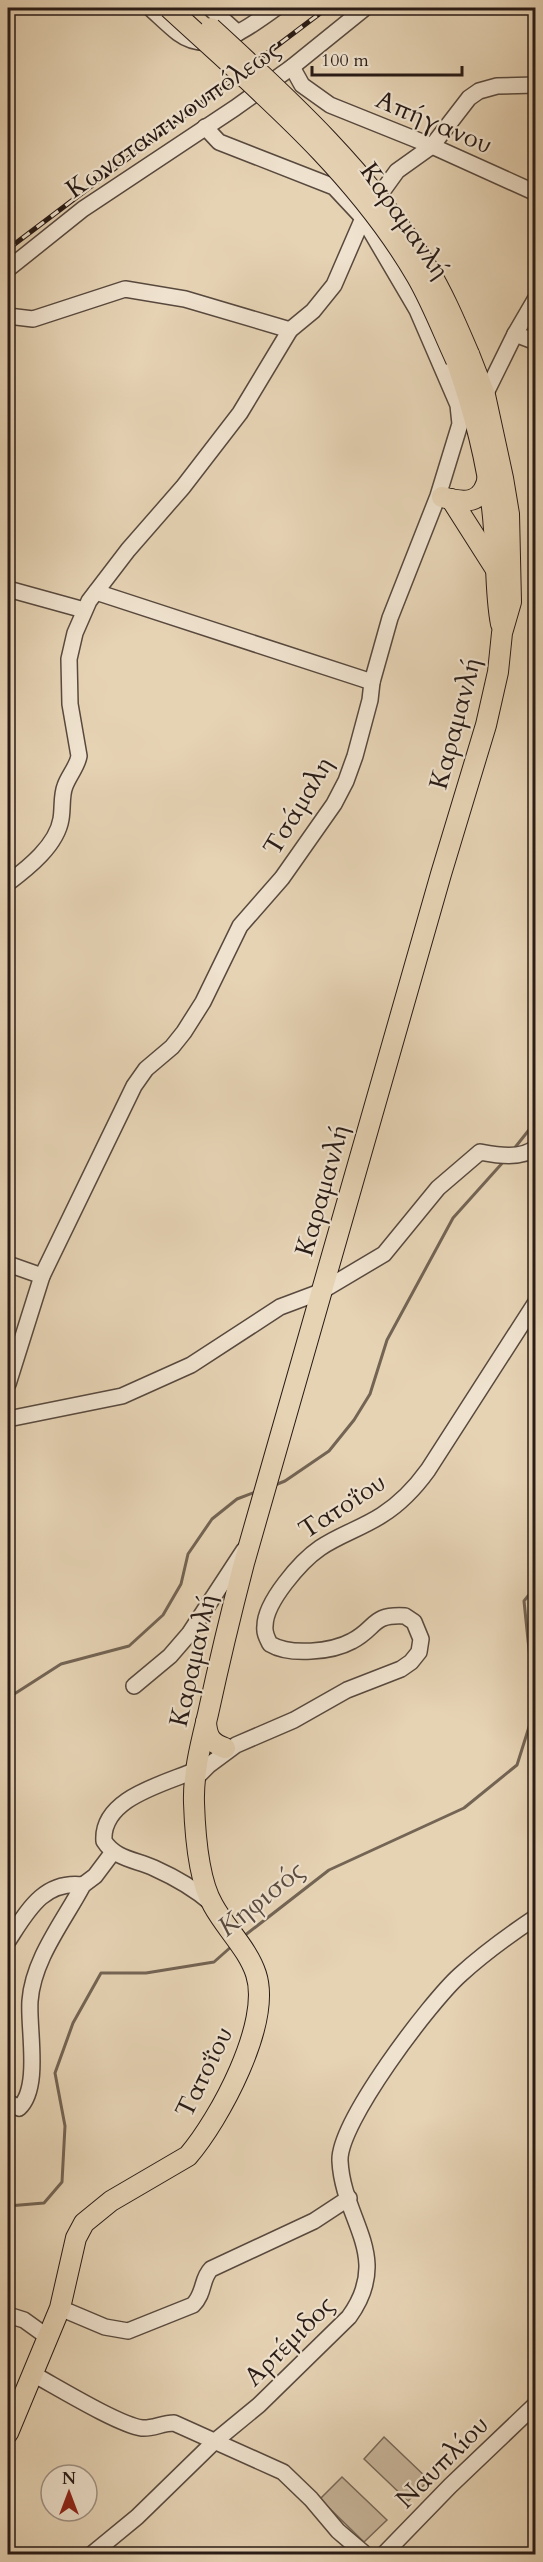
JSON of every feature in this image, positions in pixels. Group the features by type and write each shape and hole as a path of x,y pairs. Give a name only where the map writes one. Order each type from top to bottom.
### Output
{"main road":[{"name":"Καραμανλή","path":"169,8 286,116 327,159 368,207 417,277 485,395 503,478 511,541 511,602 502,633 498,672 486,725 320,1292 228,1622 196,1771"},
{"name":"Καραμανλή","path":"188,8 298,107 382,201 428,269 444,298 462,357 488,477 494,527 497,602 502,633"},
{"path":"445,498 468,501 476,498 486,486 488,477"},
{"path":"445,498 496,570"},
{"path":"206,1722 210,1739 215,1745 225,1748"},
{"name":"Τατοΐου","path":"8,2433 60,2308 76,2238 84,2223 111,2201 188,2156 220,2111 257,2022 260,1993 256,1974 248,1956 211,1903 203,1875 197,1838 196,1771"}],"street":[{"path":"150,8 180,34 196,42 212,44 238,33 276,8"},
{"path":"210,8 238,33"},
{"name":"Κωνσταντινουπόλεως","path":"8,269 83,209 235,108 365,8"},
{"name":"Απήγανου","path":"291,67 302,85 330,105 432,146 536,193"},
{"path":"8,883 49,846 57,834 61,820 64,786 77,763 79,747 72,726 69,659 75,633 84,610 128,550 183,488 240,413 290,330 313,311 334,285 363,218 387,183 406,164 432,146 469,98 479,91 497,86 536,85"},
{"name":"Τσάμαλη","path":"8,1384 42,1276 140,1077 172,1047 184,1032 203,1002 240,926 282,878 342,789 355,756 390,618 445,498 459,430 458,405 417,310 363,218 334,187 219,142 205,127"},
{"path":"8,316 33,319 125,289 185,299 290,330"},
{"path":"485,395 515,334 536,298"},
{"path":"515,334 536,342"},
{"path":"8,589 84,610"},
{"path":"96,592 372,682"},
{"path":"8,1419 111,1399 136,1391 191,1365 280,1307 320,1292 384,1254 438,1188 480,1152 500,1156 533,1150"},
{"path":"8,1263 42,1276"},
{"name":"Τατοΐου","path":"196,1771 225,1752 294,1720 347,1690 401,1669 419,1652 421,1639 418,1629 405,1616 382,1617 350,1643 302,1652 288,1652 270,1644 264,1629 265,1619 281,1590 309,1557 321,1548 381,1516 411,1494 536,1302"},
{"path":"134,1686 170,1656 189,1634 251,1540"},
{"name":"Τατοΐου","path":"196,1771 225,1748 244,1743"},
{"path":"196,1771 124,1802 113,1810 107,1820 104,1841 114,1852 187,1885 211,1903"},
{"path":"8,2102 13,2107 19,2108 27,2096 32,2070 30,2000 34,1977 83,1885 95,1876 114,1852"},
{"path":"8,1941 37,1900 54,1887 67,1883 83,1885"},
{"name":"Αρτέμιδος","path":"92,2554 137,2517 214,2442 259,2405 349,2317 364,2289 367,2262 340,2162 340,2152 349,2130 369,2094 439,1997 459,1976 501,1941 536,1917"},
{"path":"60,2308 105,2327 128,2331 193,2305 201,2296 206,2273 211,2269 314,2221 349,2198"},
{"path":"8,2314 24,2320 49,2338"},
{"path":"33,2374 139,2428 149,2428 162,2422 174,2423 283,2472 311,2499 338,2531 365,2554"},
{"name":"Ναυπλίου","path":"384,2554 450,2486 536,2404"}],"shaded area":[{"path":"384,2437 429,2480 408,2501 364,2459"},
{"path":"342,2477 387,2520 364,2542 320,2499"}],"waterway":[{"path":"513,1150 536,1121"},
{"path":"275,1485 285,1481 329,1451 354,1420 370,1394 387,1340 453,1218 505,1160"},
{"path":"8,1698 61,1664 129,1646 163,1615 181,1584 188,1554 212,1519 237,1499 258,1491"},
{"name":"Κηφισός","path":"244,1936 329,1870 464,1808 517,1765 535,1708 524,1601 536,1586"},
{"name":"Κηφισός","path":"8,2206 44,2203 62,2182 65,2126 55,2073 73,2023 101,1973 146,1973 214,1962 232,1946"}],"railway":[{"path":"8,249 327,8"}]}
